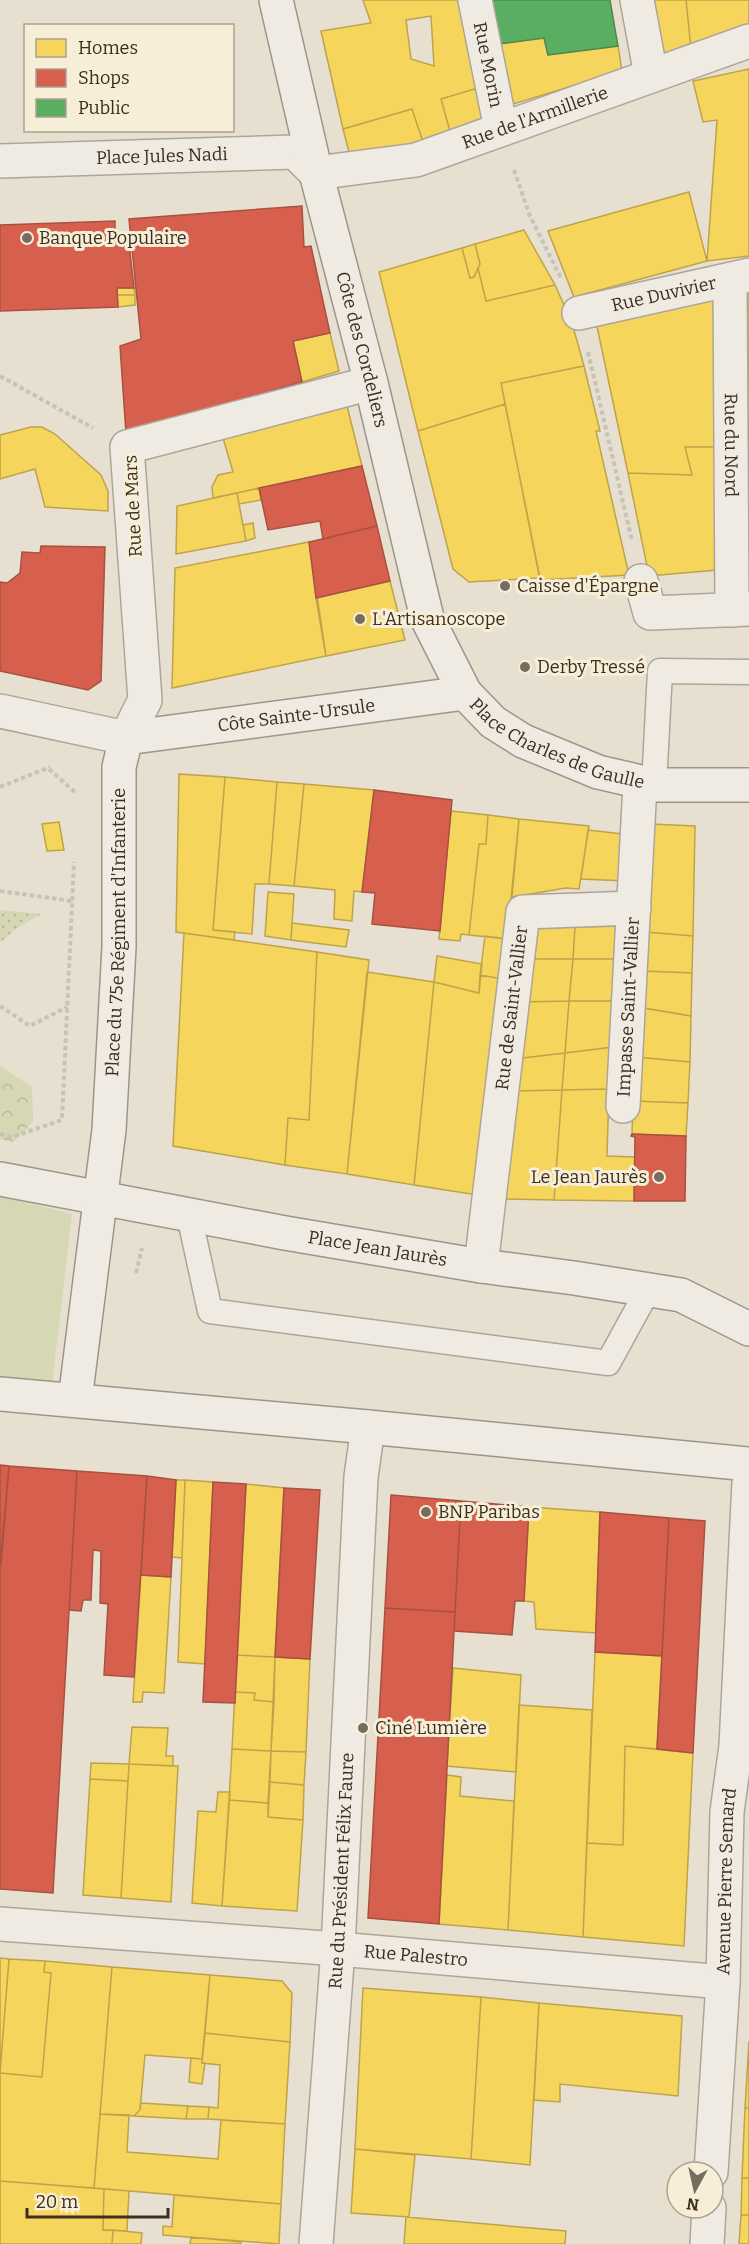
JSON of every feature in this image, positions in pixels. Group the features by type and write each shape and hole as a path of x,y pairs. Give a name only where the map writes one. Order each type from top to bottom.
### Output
{"street":[{"name":"Côte des Cordeliers","path":"276,0 316,173 371,383 427,618 465,693"},
{"name":"Rue Morin","path":"475,0 501,129"},
{"path":"637,0 651,75"},
{"name":"Rue de l'Armillerie","path":"316,173 416,160 749,41"},
{"name":"Place Jules Nadi","path":"0,161 295,152 316,173"},
{"name":"Rue Duvivier","path":"579,313 740,277"},
{"name":"Rue du Nord","path":"641,581 650,613 740,610 740,277"},
{"name":"Rue de Mars","path":"126,738 145,700 127,447 371,383"},
{"name":"Côte Sainte-Ursule","path":"0,711 126,738 465,693"},
{"name":"Place Charles de Gaulle","path":"465,693 493,722 523,741 598,772 647,785 749,785"},
{"name":"Place du 75e Régiment d'Infanterie","path":"75,1400 109,1130 119,947 119,768 126,738"},
{"path":"634,908 647,785"},
{"name":"Impasse Saint-Vallier","path":"623,1106 634,908"},
{"name":"Rue de Saint-Vallier","path":"482,1266 523,912 634,908"},
{"name":"Place Jean Jaurès","path":"0,1179 189,1215 482,1266 681,1295 749,1329"},
{"path":"0,1394 368,1426 749,1464"},
{"name":"Rue du Président Félix Faure","path":"316,2244 338,1950 361,1477 368,1426"},
{"name":"Avenue Pierre Semard","path":"712,2160 723,1982 727,1812 736,1746 749,1482"},
{"name":"Rue Palestro","path":"0,1924 723,1982"},
{"path":"707,2244 708,2220"}],"lane":[{"name":"Place Charles de Gaulle","path":"647,785 660,671 749,672"},
{"path":"189,1215 210,1311 608,1363 648,1290"}],"path":[{"path":"0,376 127,447"},
{"path":"49,769 78,795"},
{"path":"0,1134 12,1137 62,1120 75,854"},
{"path":"0,891 72,901"},
{"path":"0,1006 30,1026 68,1007"},
{"path":"134,1279 152,1208"}],"green space":[{"path":"0,910 41,914 16,929 0,943"},
{"path":"0,1066 32,1087 33,1122 13,1142 0,1139"},
{"path":"0,1196 72,1214 52,1385 0,1380"}],"building: Homes":[{"path":"363,0 465,0 481,87 441,99 451,135 423,142 412,109 343,129 321,31 371,23","holes":["431,16 434,66 411,59 406,20"]},
{"path":"648,0 686,0 691,49 659,55"},
{"path":"686,0 749,0 749,27 691,49"},
{"path":"544,38 548,55 618,46 622,71 500,108 491,45"},
{"path":"749,69 749,256 707,261 717,120 703,122 693,81"},
{"path":"481,87 487,124 451,135 441,99"},
{"path":"412,109 423,142 352,154 349,152 343,129"},
{"path":"689,192 707,261 574,297 548,231"},
{"path":"524,230 555,285 486,301 475,244"},
{"path":"475,244 480,264 474,277 470,278 462,248"},
{"path":"462,248 470,278 474,277 478,268 486,301 555,285 572,323 584,366 501,383 505,404 418,431 379,272"},
{"path":"740,281 749,281 749,346 741,347"},
{"path":"117,288 134,288 135,295 117,295"},
{"path":"717,288 721,447 685,447 692,475 628,473 595,317"},
{"path":"117,295 135,295 135,305 118,307"},
{"path":"330,333 339,371 302,382 293,341"},
{"path":"749,346 749,421 741,421 741,347"},
{"path":"584,366 600,431 596,431 629,575 540,580 501,383"},
{"path":"346,402 362,466 213,498 212,487 218,475 233,472 223,438"},
{"path":"505,404 540,578 469,582 453,569 418,431"},
{"path":"31,427 42,427 55,434 101,475 108,491 108,511 45,507 35,469 0,479 0,435"},
{"path":"685,447 715,447 717,570 649,576 628,473 692,475"},
{"path":"259,488 261,500 239,504 237,493"},
{"path":"237,493 246,541 176,554 177,506"},
{"path":"253,523 255,538 246,541 243,525"},
{"path":"309,542 326,656 172,688 175,568"},
{"name":"L'Artisanoscope","path":"390,581 405,640 326,656 316,598"},
{"path":"179,774 225,777 213,930 235,932 234,940 176,932"},
{"path":"225,777 277,782 269,884 255,884 252,934 213,930"},
{"path":"277,782 304,784 294,886 269,884"},
{"path":"304,784 374,790 362,892 354,891 352,921 334,919 335,890 294,886"},
{"path":"451,811 488,815 486,844 479,844 469,935 461,934 460,941 439,939"},
{"path":"488,815 519,819 507,939 469,935 479,844 486,844"},
{"path":"519,819 589,826 579,889 566,888 512,897"},
{"path":"59,822 64,850 47,851 42,824"},
{"path":"652,824 695,826 693,936 646,932"},
{"path":"588,830 631,835 626,881 581,879"},
{"path":"268,892 294,894 291,940 265,936"},
{"path":"292,923 349,930 346,947 291,940"},
{"path":"620,926 617,959 573,959 575,927"},
{"path":"575,927 573,959 526,959 530,929"},
{"path":"646,932 693,936 692,973 645,971"},
{"path":"184,933 317,952 309,1120 288,1118 285,1165 173,1146"},
{"path":"485,936 507,939 503,979 480,975"},
{"path":"317,952 369,960 347,1174 285,1165 288,1118 309,1120"},
{"path":"437,956 482,964 479,993 434,982"},
{"path":"526,959 573,959 569,1001 521,1002"},
{"path":"573,959 617,959 615,1001 569,1001"},
{"path":"645,971 692,973 691,1016 644,1008"},
{"path":"367,972 434,982 414,1185 347,1174"},
{"path":"480,975 503,979 477,1195 414,1185 434,982 479,993"},
{"path":"569,1001 615,1001 613,1047 565,1053"},
{"path":"569,1001 565,1053 514,1059 521,1002"},
{"path":"644,1008 691,1016 690,1062 636,1057"},
{"path":"613,1047 609,1089 562,1090 565,1053"},
{"path":"565,1053 562,1090 511,1091 514,1059"},
{"path":"636,1057 690,1062 688,1103 633,1101"},
{"path":"609,1089 607,1156 635,1157 634,1201 554,1200 562,1090"},
{"path":"562,1090 554,1200 502,1199 511,1091"},
{"path":"633,1101 688,1103 686,1136 632,1134"},
{"path":"176,1480 185,1480 182,1558 172,1557"},
{"path":"185,1480 213,1482 205,1664 178,1662"},
{"path":"246,1484 284,1488 275,1657 237,1655"},
{"path":"529,1507 600,1512 596,1633 536,1629 534,1602 524,1601"},
{"path":"141,1575 171,1577 164,1693 143,1692 142,1702 133,1702"},
{"path":"595,1652 662,1656 657,1749 625,1746 623,1845 587,1843"},
{"path":"237,1655 275,1657 274,1702 254,1700 255,1693 235,1692"},
{"path":"275,1657 310,1659 306,1752 271,1751"},
{"path":"453,1668 521,1675 516,1772 447,1766"},
{"path":"235,1692 255,1693 254,1700 274,1702 271,1751 232,1749"},
{"path":"519,1705 592,1710 583,1937 508,1930"},
{"path":"132,1727 168,1728 166,1756 173,1756 173,1766 129,1764"},
{"path":"625,1746 693,1753 684,1946 583,1937 587,1843 623,1845"},
{"path":"232,1749 271,1751 268,1803 229,1800"},
{"path":"271,1751 306,1752 304,1785 270,1782"},
{"path":"91,1763 129,1764 128,1781 90,1779"},
{"path":"129,1764 178,1766 171,1902 121,1898"},
{"path":"447,1775 461,1777 460,1796 514,1801 508,1930 439,1924"},
{"path":"90,1779 128,1781 121,1898 83,1895"},
{"path":"270,1782 304,1785 303,1820 268,1817"},
{"path":"218,1792 230,1792 222,1906 192,1903 198,1811 216,1812"},
{"path":"229,1800 268,1803 268,1817 303,1820 297,1911 222,1906"},
{"path":"0,1958 9,1959 0,2072"},
{"path":"9,1959 45,1961 44,1972 51,1973 42,2077 0,2073"},
{"path":"45,1961 112,1967 94,2188 0,2181 0,2073 42,2077 51,1973 44,1972"},
{"path":"112,1967 210,1975 202,2059 145,2055 140,2110 134,2116 100,2114"},
{"path":"210,1975 282,1981 292,1993 290,2042 205,2033"},
{"path":"363,1988 481,1997 471,2159 355,2149"},
{"path":"481,1997 539,2003 530,2165 471,2159"},
{"path":"539,2003 682,2016 678,2096 560,2084 560,2102 534,2100"},
{"path":"205,2033 290,2042 285,2124 208,2119 209,2107 218,2108 220,2065 202,2063"},
{"path":"749,2041 749,2108 745,2108"},
{"path":"191,2058 202,2059 202,2063 205,2063 202,2084 189,2082"},
{"path":"141,2103 188,2106 186,2119 134,2116 140,2110"},
{"path":"188,2106 209,2107 208,2119 186,2119"},
{"path":"745,2108 749,2108 749,2178 742,2178"},
{"path":"100,2114 129,2115 127,2152 218,2159 221,2120 285,2124 281,2204 94,2188"},
{"path":"355,2149 415,2155 409,2217 351,2213"},
{"path":"742,2178 749,2178 749,2215 741,2215"},
{"path":"0,2181 104,2189 103,2230 113,2230 112,2244 0,2244"},
{"path":"104,2189 129,2191 127,2231 103,2230"},
{"path":"174,2195 281,2204 279,2244 163,2235 163,2226 172,2227"},
{"path":"741,2215 749,2215 749,2244 739,2244"},
{"path":"406,2217 566,2231 565,2244 404,2244"},
{"path":"113,2230 142,2233 141,2244 112,2244"},
{"path":"191,2237 241,2242 241,2244 190,2244"}],"building: Shops":[{"path":"302,206 304,247 311,246 330,333 293,341 302,382 126,433 120,346 141,339 129,219"},
{"path":"115,221 115,236 128,235 134,288 117,288 118,307 0,311 0,225"},
{"path":"741,421 749,421 749,570 742,570"},
{"path":"362,466 377,526 323,539 320,521 268,530 259,488"},
{"path":"377,526 390,581 316,598 309,542"},
{"path":"41,546 105,547 101,681 88,690 0,671 0,582 7,583 20,573 22,552 40,553"},
{"path":"374,790 452,800 440,931 372,924 375,893 362,892"},
{"path":"632,1134 686,1136 685,1201 634,1201 635,1137 631,1136"},
{"path":"0,1465 9,1466 1,1564 0,1564"},
{"path":"9,1466 77,1471 53,1893 0,1889 0,1567"},
{"path":"77,1471 147,1476 134,1677 104,1675 108,1604 100,1603 101,1551 93,1550 91,1600 83,1600 81,1611 69,1610"},
{"path":"147,1476 176,1480 171,1577 141,1575"},
{"path":"213,1482 246,1484 235,1703 203,1702"},
{"path":"284,1488 320,1490 310,1659 275,1657"},
{"path":"391,1495 461,1501 455,1612 385,1608"},
{"path":"461,1501 529,1507 524,1601 515,1601 512,1635 454,1631"},
{"path":"600,1512 669,1518 662,1656 595,1652"},
{"path":"669,1518 705,1521 693,1753 657,1749"},
{"path":"385,1608 455,1612 439,1924 368,1918"}],"building: Public":[{"path":"483,0 610,0 618,46 548,55 544,38 491,45"}],"place":[{"name":"Banque Populaire","path":"27,238"},
{"name":"Caisse d'Épargne","path":"505,586"},
{"name":"L'Artisanoscope","path":"360,619"},
{"name":"Derby Tressé","path":"525,667"},
{"name":"Le Jean Jaurès","path":"659,1177"},
{"name":"BNP Paribas","path":"426,1512"},
{"name":"Ciné Lumière","path":"363,1728"}]}
